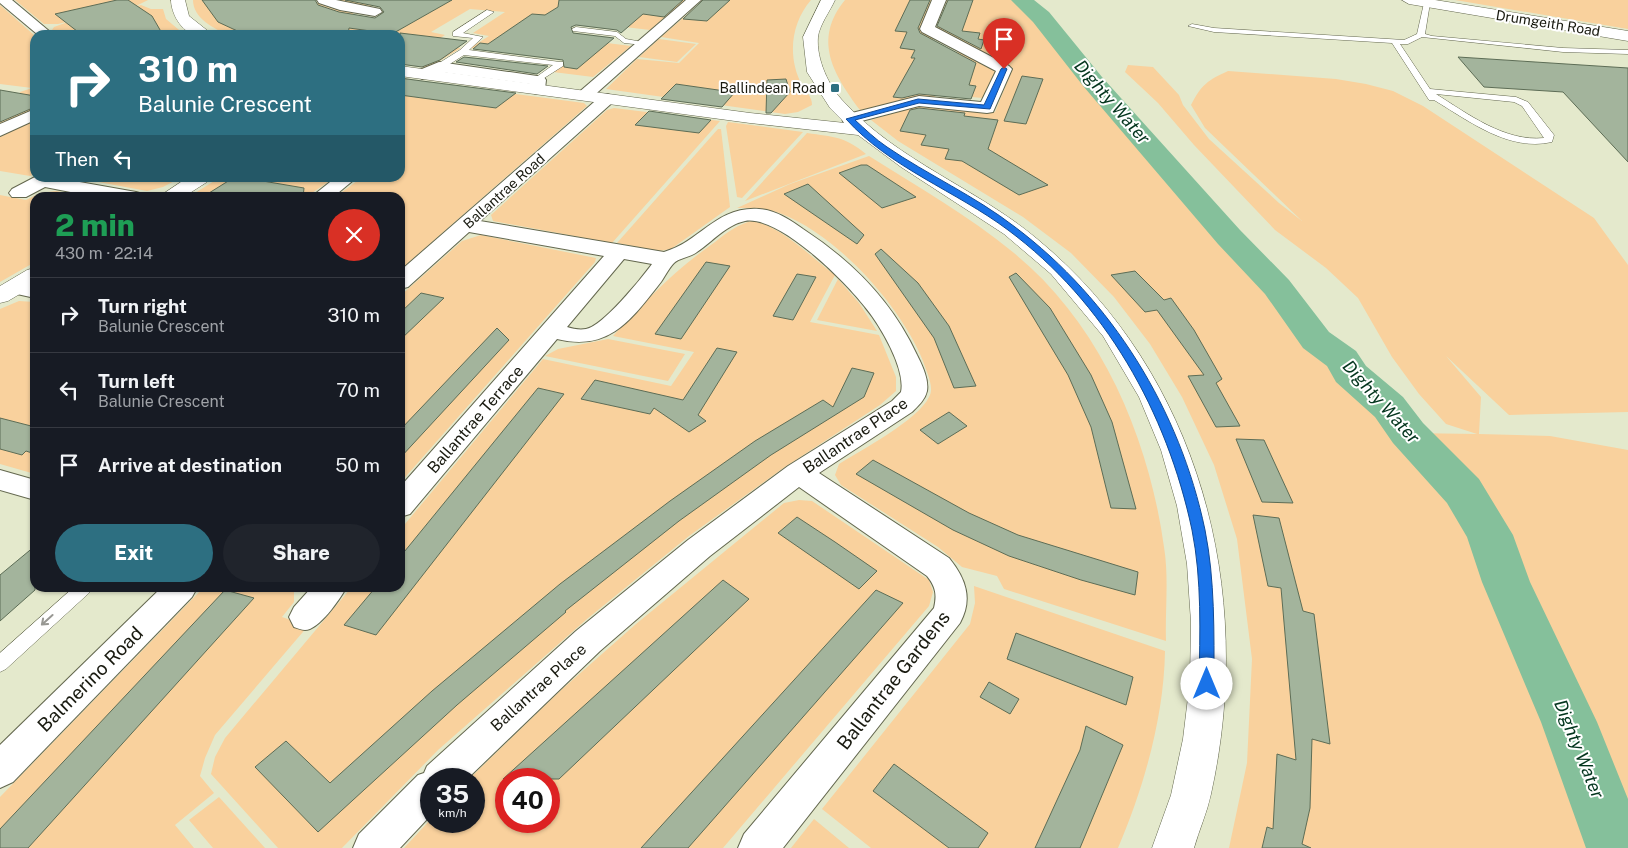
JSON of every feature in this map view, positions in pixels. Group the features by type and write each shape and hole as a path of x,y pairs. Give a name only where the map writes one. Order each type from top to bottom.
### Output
{"street":[{"path":"4,0 45,28"},
{"path":"178,0 182,17 196,30"},
{"path":"324,0 349,8 375,12"},
{"path":"584,96 694,0"},
{"path":"828,0 817,15 812,30 810,46 813,63 820,82 848,118 883,148 1010,228 1055,265 1094,306 1125,349 1156,405 1180,462 1198,531 1207,611 1206,703 1191,795 1173,848"},
{"path":"422,74 439,67 538,85 584,96 794,123 848,118 918,101 987,108 1004,69 927,29 938,0"},
{"name":"Drumgeith Road","path":"1409,0 1628,36"},
{"path":"405,72 538,85"},
{"name":"Ballantrae Road","path":"405,278 607,99"},
{"path":"794,123 817,115 848,118"},
{"path":"0,131 30,116"},
{"path":"19,194 40,182"},
{"path":"59,182 107,192"},
{"path":"177,192 193,182"},
{"path":"328,192 342,182"},
{"name":"Ballantrae Place","path":"452,768 588,641 699,548 798,474 912,398 915,388 913,376 898,337 872,299 842,267 817,246 776,220 749,214 727,221 681,252 666,258"},
{"path":"466,225 619,252 666,258 660,271 607,326 596,334 577,337 551,331"},
{"name":"Ballantrae Terrace","path":"405,500 619,252"},
{"name":"Ballantrae Gardens","path":"758,848 949,614 953,596 948,579 938,567 798,474"},
{"path":"0,480 30,489"},
{"name":"Balmerino Road","path":"5,758 177,592"},
{"path":"304,617 326,592"},
{"path":"373,848 420,799"}],"lane":[{"path":"1421,35 1428,3"},
{"path":"439,67 463,52 478,37 456,34 490,12"},
{"path":"1192,26 1214,30 1395,42 1412,40 1421,35 1432,38 1554,49 1628,52"},
{"path":"576,29 616,34 624,41 644,43"},
{"path":"1395,42 1436,104"},
{"path":"463,52 560,64 538,85"},
{"path":"1429,93 1516,100 1525,104 1549,135 1549,140 1529,142 1513,139 1429,93"},
{"path":"0,664 79,592"}],"shaded area":[{"path":"15,0 148,0 138,5 58,24 44,24"},
{"path":"193,0 311,0 330,8 353,13 354,17 388,21 410,9 364,5 338,0 685,0 650,30 558,19 535,34 631,46 593,77 553,72 567,60 470,48 489,36 473,33 505,12 470,9 431,32 445,35 431,44 461,48 428,68 405,65 405,30 217,30 200,17"},
{"path":"704,0 811,0 804,9 795,30 793,52 797,74 810,97 812,105 798,112 785,114 606,89 637,59 679,63 699,43 661,37"},
{"path":"845,0 932,0 934,37 929,49 965,53 996,69 983,98 936,94 934,98 860,110 835,70 830,57 828,43 835,15"},
{"path":"947,0 1021,0 1041,17 1067,47 1093,82 1229,237 1277,287 1316,340 1343,359 1350,373 1389,407 1408,433 1477,434 1446,424 1419,394 1392,357 1358,298 1326,268 1275,230 1194,145 1158,103 1125,72 1128,65 1153,67 1179,95 1183,105 1209,139 1279,203 1302,221 1205,128 1191,105 1198,93 1210,80 1228,71 1336,79 1393,91 1423,106 1594,218 1628,265 1628,412 1509,415 1446,356 1481,397 1479,434 1550,436 1628,450 1628,848 1229,848 1247,763 1252,659 1237,539 1214,465 1182,397 1150,344 1114,297 1071,253 1023,217 898,141 871,120 923,104 995,112 1013,68 937,30"},
{"path":"1455,0 1628,0 1628,29"},
{"path":"0,5 30,31 30,88 0,84"},
{"path":"141,5 151,9 163,9 166,19 179,30 52,30 54,27 65,23"},
{"path":"659,39 696,44 677,62 639,57"},
{"path":"405,80 584,103 587,106 405,266 405,192 342,192 356,182 405,182"},
{"path":"30,89 30,111 0,125 0,107 20,95 20,92"},
{"path":"614,108 720,121 612,243 493,221 491,215 607,110"},
{"path":"30,122 30,176 0,171 0,137"},
{"path":"728,122 803,132 742,198 737,197 726,126"},
{"path":"718,129 721,129 730,207 671,249 659,251 617,243"},
{"path":"807,133 845,140 866,154 745,201"},
{"path":"869,156 961,214 1014,253 1045,282 1072,314 1096,348 1116,386 1133,425 1157,506 1166,570 1166,641 1004,589 997,576 962,567 938,547 841,485 835,475 839,464 902,424 923,406 931,393 928,374 913,340 900,318 865,275 845,256 803,224 782,214 760,209 737,208 790,184"},
{"path":"99,182 172,182 163,187 147,191"},
{"path":"213,182 328,182 313,192 197,192"},
{"path":"0,195 26,200 30,198 30,265 0,282"},
{"path":"751,221 762,223 784,235 835,275 810,322 879,335 896,377 896,391 880,405 782,469 689,536 587,619 438,750 342,848 278,848 211,774 215,757 225,738 348,592 405,592 405,524 543,359 671,386 694,352 613,336 674,274 728,232"},
{"path":"481,235 596,258 595,262 405,477 405,292 462,241"},
{"path":"838,279 859,303 877,331 817,320"},
{"path":"19,301 30,302 30,473 0,464 0,309"},
{"path":"608,339 685,354 668,381 545,356 558,349"},
{"path":"799,500 812,501 929,580 933,592 929,606 723,848 404,848 420,831 420,833 485,833 485,768 480,768 560,691 636,624 784,503"},
{"path":"974,586 1165,651 1164,676 1157,726 1144,776 1118,848 871,848 822,809 970,624 975,603"},
{"path":"199,592 294,592 294,602 282,617 308,626 215,735 200,776 214,793 175,825 194,848 0,848 0,797"},
{"path":"219,797 265,848 213,848 189,820"},
{"path":"814,819 849,848 791,848"}],"building":[{"path":"117,0 128,0 152,16 160,30 76,30 55,14"},
{"path":"202,0 315,0 318,5 339,12 375,18 384,12 380,7 345,0 452,0 399,30 349,28 349,30 235,30 218,22"},
{"path":"559,0 683,0 664,17 643,14 621,33 617,30 576,25 571,27 573,33 614,38 577,69 564,67 563,60 473,49 480,43 488,44 532,14 545,15 558,7"},
{"path":"703,0 730,0 707,21 683,19"},
{"path":"910,0 930,0 918,28 920,33 976,63 969,85 976,86 971,99 919,94 902,98 893,97 915,58 911,58 915,50 900,48 907,32 895,31"},
{"path":"948,0 973,0 962,31 980,33 978,39 984,40 981,49 937,26"},
{"path":"405,34 467,41 440,60 422,67 405,65"},
{"path":"464,57 548,66 537,74 456,62"},
{"path":"1458,57 1628,68 1628,162 1563,92 1484,87"},
{"path":"1022,76 1043,79 1026,124 1004,121"},
{"path":"405,79 516,93 496,108 405,96"},
{"path":"786,79 790,92 771,113 766,113 767,80"},
{"path":"676,84 735,92 722,107 661,99"},
{"path":"0,90 30,95 30,109 0,122"},
{"path":"919,108 965,113 964,116 998,120 988,149 1048,185 1019,195 962,161 945,159 949,149 921,145 926,135 900,131 910,110"},
{"path":"649,111 711,120 699,133 635,125"},
{"path":"861,165 867,165 916,197 882,208 839,173"},
{"path":"227,182 269,182 304,188 304,192 211,192"},
{"path":"808,184 864,235 857,244 784,194"},
{"path":"881,249 918,283 949,326 976,386 954,388 934,338 875,254"},
{"path":"706,262 730,266 681,339 655,334"},
{"path":"1135,271 1164,300 1171,298 1194,330 1222,379 1216,383 1240,426 1216,427 1188,376 1204,375 1157,310 1145,312 1111,275"},
{"path":"1016,273 1050,308 1091,375 1112,422 1136,509 1111,508 1091,427 1068,375 1009,277"},
{"path":"797,274 816,277 793,320 773,316"},
{"path":"421,293 444,298 405,335 405,308"},
{"path":"497,328 509,340 405,453 405,425"},
{"path":"717,348 737,352 698,415 706,421 689,432 654,408 650,414 581,399 595,380 683,400"},
{"path":"852,368 874,373 864,397 771,455 679,521 565,611 457,705 318,832 255,767 286,741 330,783 432,691 560,584 670,501 755,441 823,400 833,407"},
{"path":"538,388 564,394 376,635 344,625 372,592 405,592 405,551"},
{"path":"949,412 967,426 938,444 920,430"},
{"path":"0,418 30,426 30,452 26,451 22,455 0,449"},
{"path":"1236,439 1264,440 1293,503 1262,502"},
{"path":"873,460 969,513 1018,535 1138,572 1135,595 1081,580 1009,556 953,530 856,474"},
{"path":"1253,515 1279,518 1303,611 1314,614 1330,744 1312,739 1310,808 1302,844 1311,848 1262,848 1267,827 1273,829 1277,754 1296,760 1281,588 1268,586"},
{"path":"797,517 877,571 859,589 778,533"},
{"path":"30,550 30,592 33,592 0,621 0,575"},
{"path":"723,580 749,599 560,778 560,768 515,768"},
{"path":"876,590 903,603 688,848 641,848"},
{"path":"223,592 232,592 254,598 28,848 0,848 0,829"},
{"path":"1016,633 1133,677 1126,705 1007,659"},
{"path":"989,682 1019,699 1010,714 980,697"},
{"path":"1086,726 1123,745 1080,848 1035,848 1080,750"},
{"path":"894,764 988,833 978,848 949,848 873,791"}],"waterway":[{"name":"Dighty Water","path":"1021,0 1041,17 1067,47 1093,82 1229,237 1277,287 1316,340 1343,359 1350,373 1389,407 1408,433 1463,491 1490,535 1506,582 1569,722 1617,848"}],"place":[{"name":"Ballindean Road","path":"835,88"}],"route":[{"path":"1004,69 987,108 918,101 850,119 883,148 968,199 1010,228 1055,265 1094,306 1125,349 1156,405 1180,462 1198,531 1207,611 1207,684"}]}
